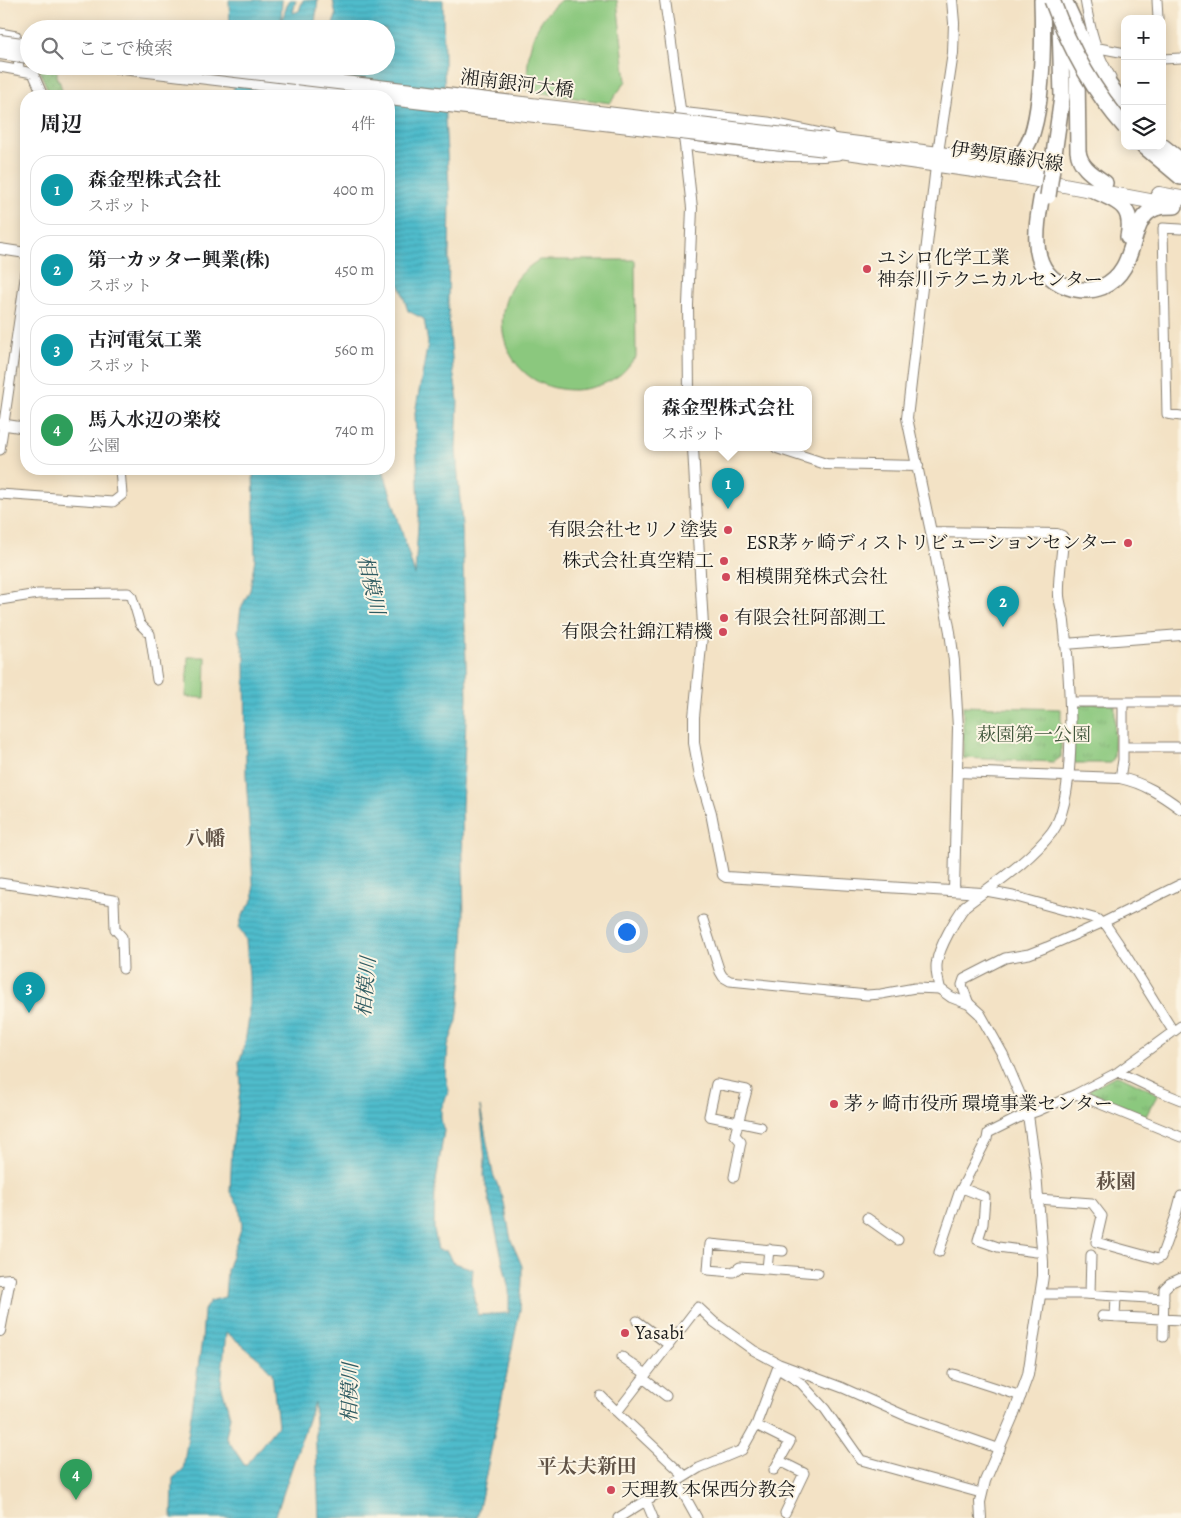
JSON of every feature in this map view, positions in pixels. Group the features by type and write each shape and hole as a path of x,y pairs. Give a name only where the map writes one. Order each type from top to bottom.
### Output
{"highway":[{"path":"979,159 1016,156 1027,146 1036,113 1042,67 1042,0"},
{"path":"1051,0 1086,74 1121,122"},
{"path":"1050,161 1056,73 1051,0"},
{"path":"1059,0 1062,97 1036,237 1042,265 1049,276 1063,286 1083,290 1100,287 1115,279 1121,272 1129,257 1144,216 1156,208 1179,203"},
{"path":"1045,195 1044,239 1048,260 1053,269 1073,282 1086,283 1101,279 1115,268 1125,246 1130,226 1128,215 1121,204 1100,187 1080,161 1078,151 1077,71 1059,0"},
{"path":"1064,0 1091,59 1124,105"},
{"path":"1166,149 1181,161"},
{"path":"1149,150 1181,177"}],"main road":[{"path":"0,42 20,45"},
{"path":"0,52 20,55"},
{"path":"191,75 319,90"},
{"name":"湘南銀河大橋","path":"273,75 392,90"},
{"name":"湘南銀河大橋","path":"395,90 827,145"},
{"name":"湘南銀河大橋","path":"395,99 827,145"},
{"name":"伊勢原藤沢線","path":"827,145 936,160 1016,176 1100,187"},
{"name":"伊勢原藤沢線","path":"936,160 979,159 1179,203"}],"street":[{"path":"665,0 692,208 688,305 689,386"},
{"path":"952,0 954,23 953,53 936,160 907,418 950,632 958,696 954,891"},
{"path":"1085,0 1094,42 1099,48 1109,74 1121,90"},
{"path":"1157,0 1158,15"},
{"path":"0,33 16,36 19,69 0,67"},
{"path":"1099,48 1121,52"},
{"path":"1166,59 1181,58"},
{"path":"34,75 40,90"},
{"path":"680,112 768,122 823,133 857,148"},
{"path":"1166,140 1181,153"},
{"path":"685,145 780,155 825,157 857,148"},
{"path":"1181,228 1163,228 1167,414 1181,416"},
{"path":"0,250 20,252"},
{"path":"0,450 2,424 20,310"},
{"path":"2,424 20,427"},
{"path":"693,451 703,626 694,717 694,743 700,776 711,812 723,875 726,877 984,892 1013,896 1097,919 1102,922 1117,941 1177,1029 1118,1072 1076,1094 988,1133 951,1213 940,1252"},
{"path":"786,451 826,464 918,466"},
{"path":"0,494 113,502 122,494 120,475"},
{"path":"931,532 1062,536 1059,594 1066,644 1070,702 1068,775 1062,813 1053,831 1038,849 965,906 958,915 939,954 936,966 940,988"},
{"path":"0,600 38,594 128,593 132,597 140,624 150,634 157,680"},
{"path":"1066,644 1181,635"},
{"path":"1070,702 1181,702"},
{"path":"1120,778 1123,747 1123,702"},
{"path":"1123,747 1181,747"},
{"path":"957,772 1120,778 1134,781 1150,788 1181,809"},
{"path":"0,883 114,900 115,929 122,938 123,969"},
{"path":"969,1004 962,985 964,978 1005,958 1029,954 1102,922 1157,894 1181,885"},
{"path":"703,920 720,972 723,977 730,981 867,995 915,988 940,988 951,997 969,1004 980,1014 1015,1081 1028,1115 1044,1262 1028,1375 981,1493 982,1518"},
{"path":"1118,1072 1181,1100"},
{"path":"734,1178 741,1142 736,1135 739,1122 747,1090 716,1084 709,1116 739,1122 762,1127"},
{"path":"1076,1094 1181,1137"},
{"path":"962,1188 985,1197 984,1224 978,1240 998,1247 1036,1252"},
{"path":"1038,1199 1092,1203 1102,1216 1096,1242 1158,1259 1161,1257 1181,1196"},
{"path":"867,1218 898,1240"},
{"path":"783,1250 710,1244 708,1270 733,1272 740,1267 818,1273"},
{"path":"768,1269 769,1249"},
{"path":"1090,1294 1091,1255"},
{"path":"1163,1336 1164,1289 1170,1283 1181,1278"},
{"path":"0,1280 10,1280 0,1331"},
{"path":"1040,1294 1090,1294 1164,1299"},
{"path":"1116,1296 1116,1317"},
{"path":"617,1412 698,1307 714,1322 753,1350 778,1364 843,1388 906,1416 1000,1449"},
{"path":"1102,1316 1181,1320"},
{"path":"637,1321 669,1345"},
{"path":"622,1357 666,1396"},
{"path":"618,1518 699,1468 742,1450 756,1425 778,1364"},
{"path":"778,1364 783,1372 801,1383 819,1402 861,1460 981,1493"},
{"path":"953,1374 1021,1396"},
{"path":"601,1396 685,1476"},
{"path":"756,1425 790,1442 774,1470"},
{"path":"780,1461 804,1473 785,1512"},
{"path":"677,1482 697,1518"},
{"path":"646,1501 653,1518"}],"green space":[{"path":"561,0 617,0 626,81 610,103 527,91 529,53 536,30 550,10"},
{"path":"42,75 57,75 57,80 59,80 62,90 48,90"},
{"path":"539,260 635,260 636,357 616,378 593,387 575,390 549,386 528,375 513,359 504,339 502,318 507,296 519,276"},
{"path":"188,657 206,657 205,698 186,697"},
{"path":"1115,703 1114,758 1110,763 1075,763 1072,760 1073,704"},
{"name":"萩園第一公園","path":"963,706 1061,709 1061,757 1054,762 963,758"},
{"path":"1115,1076 1121,1076 1158,1094 1146,1116 1090,1092 1090,1089"}],"water":[{"path":"229,0 282,0 281,20 230,20"},
{"path":"289,0 296,0 293,13 299,11 303,0 318,0 315,20 282,20"},
{"name":"相模川","path":"333,0 443,0 445,119 450,203 448,306 453,371 458,400 456,449 462,526 467,697 462,808 464,922 462,978 457,1021 448,1045 446,1077 449,1091 441,1109 444,1131 435,1188 434,1229 438,1250 447,1251 452,1262 473,1269 472,1282 478,1315 509,1313 509,1290 484,1176 485,1159 480,1106 493,1174 503,1198 511,1240 522,1266 520,1310 477,1518 319,1518 314,1402 275,1518 172,1518 173,1478 183,1470 202,1340 204,1310 210,1301 225,1297 227,1270 242,1226 239,1206 230,1192 232,1147 241,1085 239,1062 244,1048 249,1018 249,977 246,940 239,928 242,916 254,898 246,776 245,658 238,631 241,608 250,590 255,558 253,475 385,475 415,575 419,508 415,413 428,343 424,319 408,311 400,286 395,280 395,90 234,90 233,75 320,75 321,83 326,89 327,75 395,75 395,20 334,20 336,16","holes":["226,1332 259,1359 272,1373 278,1425 245,1466 226,1437 230,1416 221,1384"]}],"place":[{"name":"ユシロ化学工業 神奈川テクニカルセンター","path":"867,269"},
{"name":"森金型株式会社","path":"728,509"},
{"name":"有限会社セリノ塗装","path":"728,530"},
{"name":"ESR茅ヶ崎ディストリビューションセンター","path":"1128,543"},
{"name":"株式会社真空精工","path":"724,561"},
{"name":"相模開発株式会社","path":"726,577"},
{"name":"有限会社阿部測工","path":"724,618"},
{"name":"第一カッター興業(株)","path":"1003,627"},
{"name":"有限会社錦江精機","path":"723,632"},
{"name":"古河電気工業","path":"29,1013"},
{"name":"茅ヶ崎市役所 環境事業センター","path":"834,1104"},
{"name":"Yasabi","path":"625,1333"},
{"name":"天理教 本保西分教会","path":"611,1490"},
{"name":"馬入水辺の楽校","path":"76,1500"}],"district":[{"name":"八幡","path":"205,838"},
{"name":"萩園","path":"1116,1181"},
{"name":"平太夫新田","path":"587,1466"}]}
